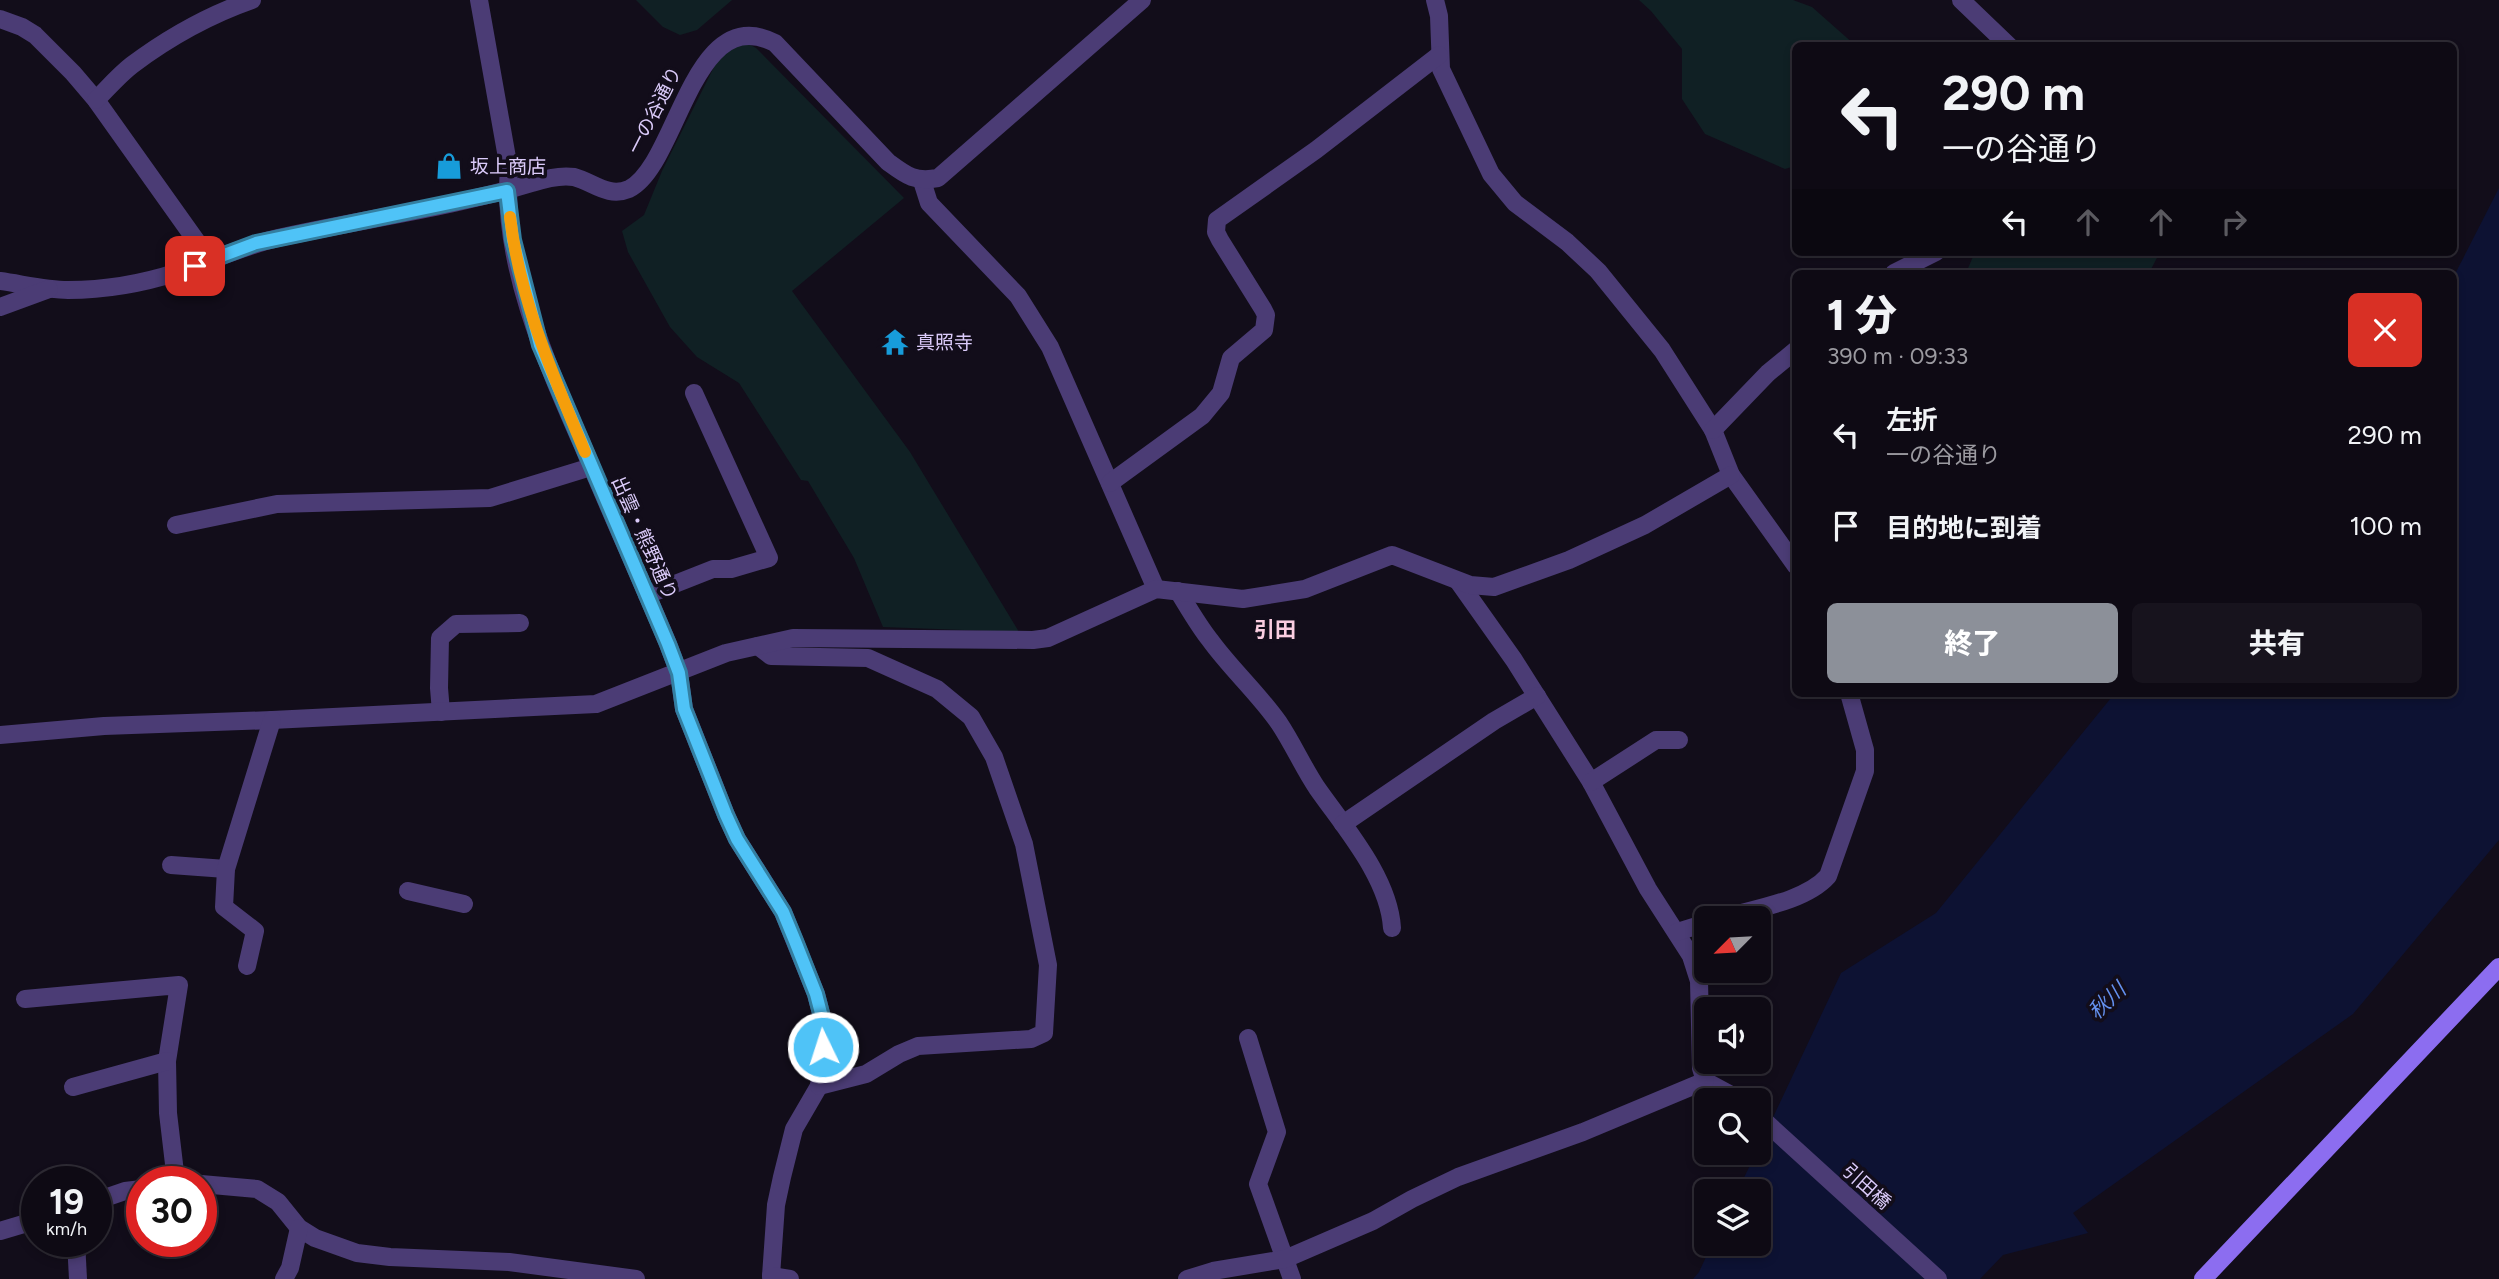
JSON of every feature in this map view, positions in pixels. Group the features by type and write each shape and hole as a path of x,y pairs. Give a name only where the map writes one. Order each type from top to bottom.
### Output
{"street":[{"path":"96,100 130,66 192,26 230,7 252,0"},
{"name":"出雲・熊野通り","path":"479,0 509,169 507,191 513,240 540,345 679,673 684,709 726,815 737,839 783,912 816,994 822,1017 823,1047 818,1086 794,1129 776,1205 769,1278"},
{"path":"1142,0 1017,107 947,172 938,178 922,181 929,202 1018,296 1038,325 1111,483 1156,589"},
{"path":"1435,0 1439,16 1441,69 1492,174 1515,202 1567,242 1598,271 1662,350 1713,430 1731,475 1792,560"},
{"path":"1961,0 2005,42"},
{"path":"0,19 35,35 96,100 208,260"},
{"name":"一の谷通り","path":"0,281 69,290 114,286 175,273 256,243 507,191 561,177 574,177 615,193 631,188 647,172 701,62 713,44 725,33 746,29 764,35 775,43 888,162 906,175 922,181"},
{"path":"1111,483 1202,416 1221,393 1231,359 1264,330 1266,315 1220,240 1216,232 1217,220 1316,150 1439,55"},
{"path":"1900,270 1928,256"},
{"path":"0,307 50,288"},
{"path":"1713,430 1768,373 1792,353"},
{"path":"647,595 713,569 732,569 769,558 694,393"},
{"path":"176,525 277,504 490,498 591,467"},
{"path":"0,735 104,726 596,704 726,653 793,638 1048,638 1156,589 1244,599 1305,589 1392,555 1470,585 1494,587 1569,560 1645,525 1731,475"},
{"path":"1458,581 1537,696 1591,782 1648,889 1691,956 1699,981 1701,1068 1705,1081 1718,1088"},
{"path":"1178,591 1211,642 1258,695 1280,725 1315,784 1343,824 1377,878 1391,909 1392,928"},
{"path":"441,712 440,638 456,624 520,623"},
{"path":"758,646 771,656 868,658 937,689 971,717 994,757 1024,844 1048,965 1044,1033 1031,1040 918,1046 866,1074 818,1086"},
{"path":"1343,824 1494,721 1537,696"},
{"path":"1762,906 1808,892 1828,876 1865,771 1865,750 1850,697"},
{"path":"247,966 255,931 224,907 226,869 272,720"},
{"path":"1591,782 1656,740 1679,740"},
{"path":"171,865 226,869"},
{"path":"408,891 464,904"},
{"path":"1677,932 1694,927"},
{"path":"2203,1279 2499,967"},
{"path":"25,999 179,985 167,1060 168,1113 174,1166"},
{"path":"1248,1038 1277,1132 1258,1184 1292,1279"},
{"path":"74,1087 167,1060"},
{"path":"1187,1279 1213,1271 1285,1259 1373,1221 1458,1177 1626,1115 1705,1081"},
{"name":"引田橋","path":"1771,1127 1938,1279"},
{"path":"217,1185 257,1189 278,1202 299,1228 315,1238 357,1253 509,1262 636,1279"},
{"path":"0,1231 21,1225"},
{"path":"284,1279 290,1268 299,1228"},
{"path":"77,1257 78,1279"},
{"path":"769,1278 790,1279"}],"shaded area":[{"path":"636,0 732,0 697,30 680,35 663,27"},
{"path":"1639,0 1793,0 1812,7 1852,42 1792,42 1792,167 1785,169 1705,134 1682,99 1682,49"},
{"path":"745,42 756,48 904,198 792,291 910,452 1019,632 883,627 854,558 808,481 801,480 739,383 697,357 670,327 628,252 622,231 644,215 662,171 722,51"},
{"path":"1973,256 2158,256 2151,270 1967,270"}],"water":[{"name":"秋川","path":"2499,188 2499,840 2353,1014 2073,1213 2088,1233 2003,1255 1980,1279 1693,1279 1706,1256 1771,1256 1771,1179 1743,1179 1750,1165 1771,1165 1771,1122 1841,973 1936,913 2112,697 2457,697 2457,270"}],"slow traffic":[{"path":"510,217 524,289 540,345 585,452"}],"place":[{"name":"坂上商店","path":"449,166"},
{"name":"真照寺","path":"895,342"}],"district":[{"name":"引田","path":"1275,630"}],"route":[{"path":"195,266 256,243 507,191 513,240 540,345 668,644 679,673 684,709 726,815 737,839 783,912 795,941 816,994 822,1017 823,1047"}]}
